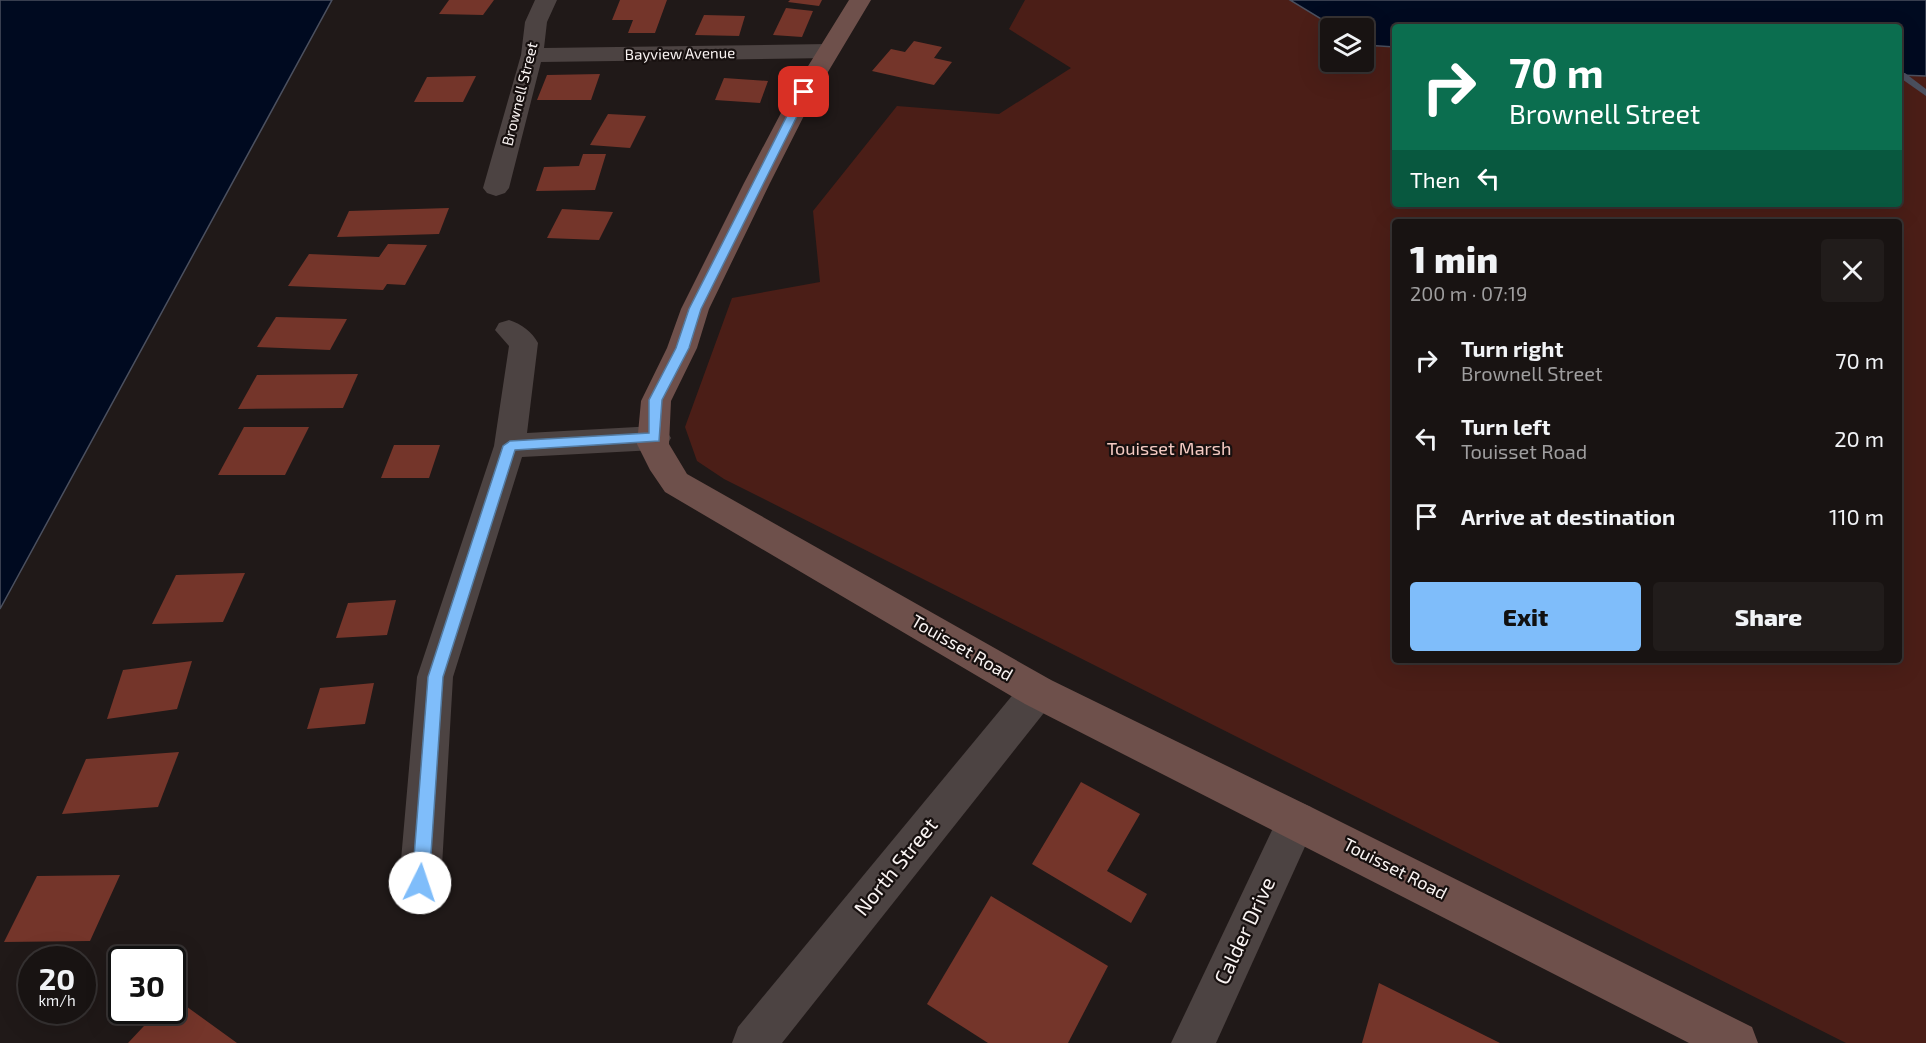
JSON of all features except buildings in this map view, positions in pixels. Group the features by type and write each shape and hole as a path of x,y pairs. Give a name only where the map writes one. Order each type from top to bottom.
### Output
{"street":[{"name":"Brownell Street","path":"496,188 532,55 536,22 546,0"},
{"name":"Touisset Road","path":"860,0 804,92 757,183 695,309 682,348 656,400 653,444 661,462 676,483 1038,692 1298,819 1736,1043"},
{"name":"Bayview Avenue","path":"532,55 828,51"},
{"path":"420,883 435,677 510,446 524,343 509,330"},
{"path":"510,446 655,438"},
{"name":"North Street","path":"754,1043 1038,692"},
{"name":"Calder Drive","path":"1193,1043 1298,819"}],"green space":[{"name":"Touisset Marsh","path":"1025,0 1760,0 1436,24 1392,24 1392,207 1902,207 1902,75 1926,76 1926,1043 1846,1043 724,479 697,461 685,427 732,298 820,282 813,211 897,106 999,114 1071,68 1009,29"}],"water":[{"path":"0,0 332,0 0,609"},
{"path":"1290,0 1926,0 1926,76 1902,75 1902,24 1392,24 1392,47 1374,46 1374,18 1320,18"}],"waterway":[{"path":"1902,75 1926,93"}],"route":[{"path":"420,883 435,677 510,446 655,438 656,400 682,348 695,309 804,92"}]}
